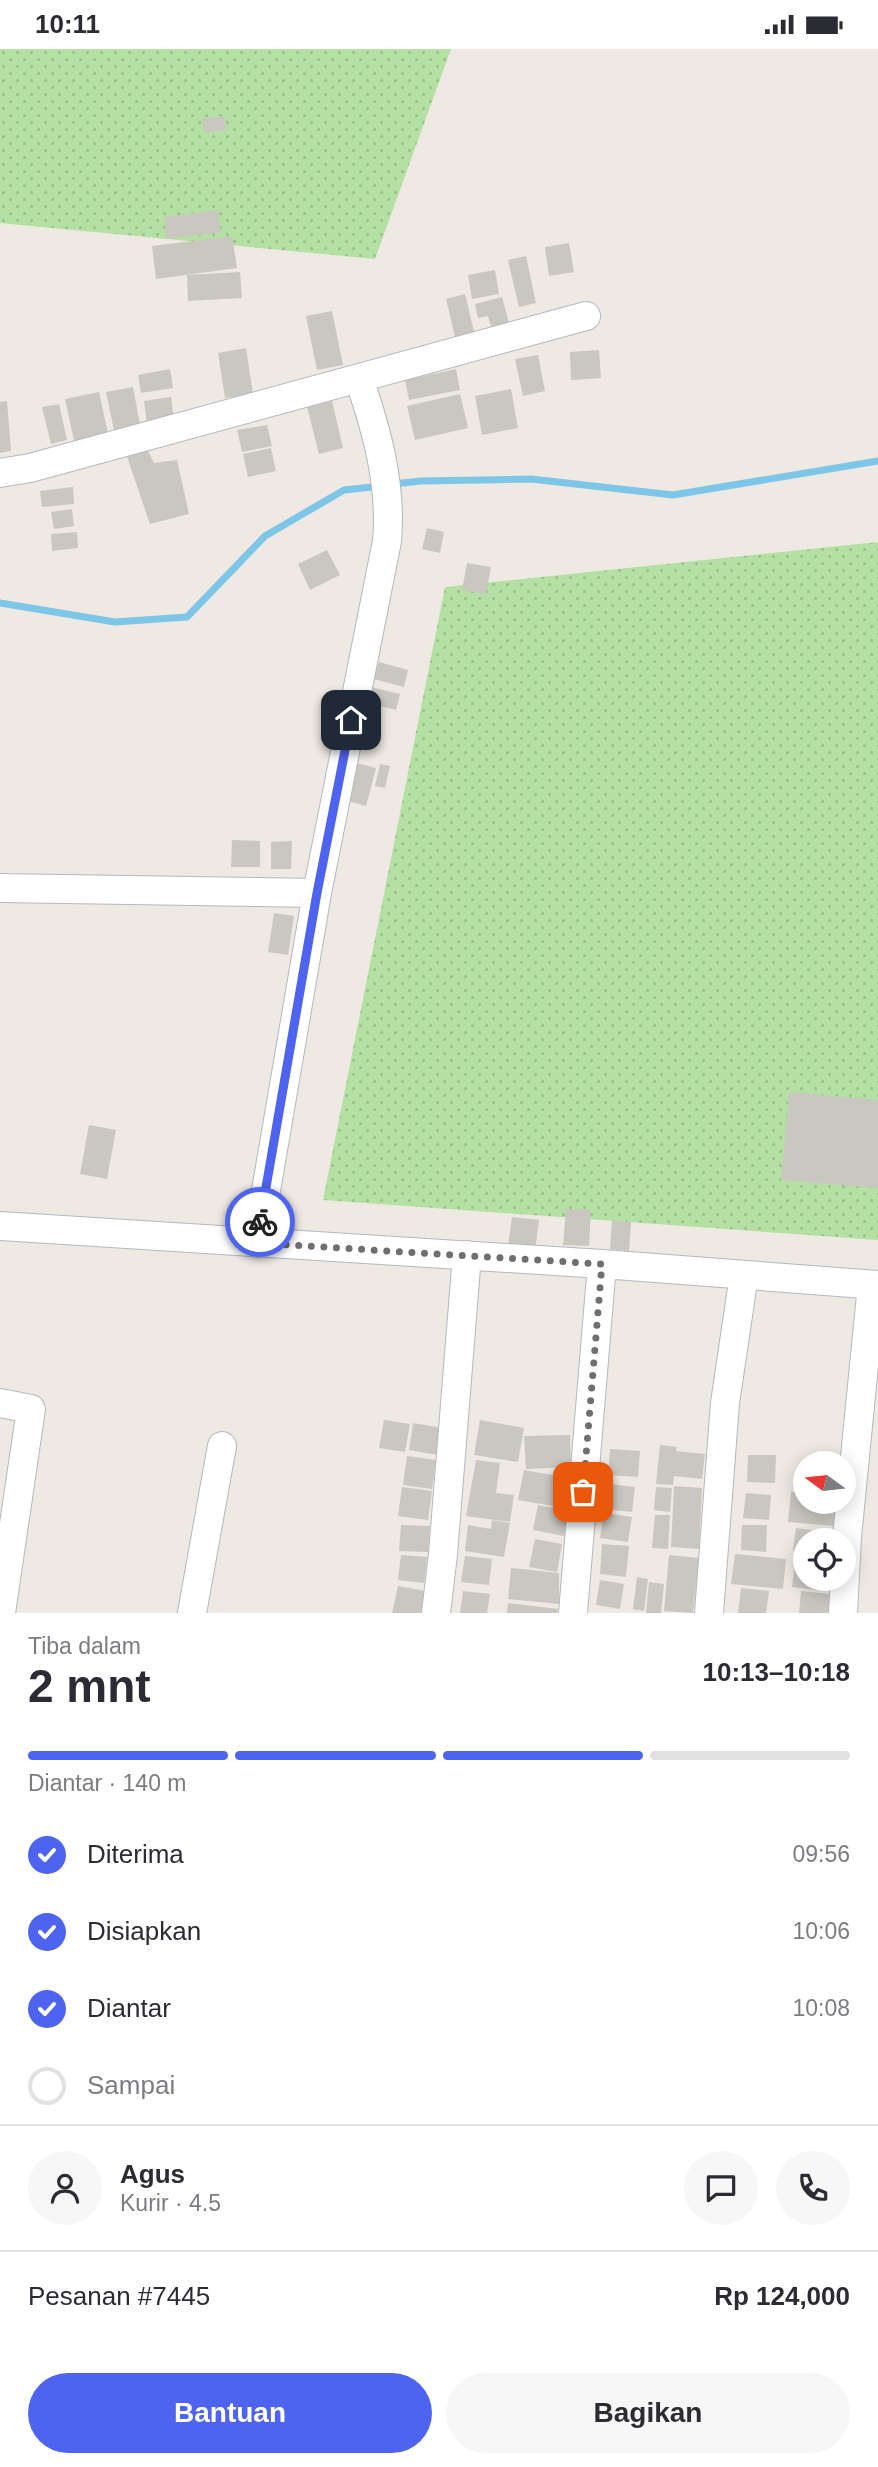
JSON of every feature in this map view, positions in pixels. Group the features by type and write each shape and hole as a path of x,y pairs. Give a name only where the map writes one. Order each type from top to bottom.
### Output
{"street":[{"path":"0,473 30,468 586,316"},
{"path":"257,1243 317,893 387,541 389,515 376,427 359,379"},
{"path":"0,888 317,893"},
{"path":"0,1226 602,1264 875,1285 847,1537 843,1613"},
{"path":"436,1613 467,1255"},
{"path":"573,1613 602,1264"},
{"path":"709,1613 725,1403 744,1275"},
{"path":"0,1403 31,1409 1,1613"},
{"path":"192,1613 222,1446"}],"green space":[{"path":"0,49 451,49 375,259 0,223"},
{"path":"878,542 878,1240 323,1200 445,587"}],"building":[{"path":"224,116 226,130 204,133 202,118"},
{"path":"218,210 221,232 167,239 164,217"},
{"path":"232,236 237,268 156,279 152,246"},
{"path":"569,243 574,272 549,276 545,247"},
{"path":"526,256 536,303 519,307 508,260"},
{"path":"495,270 499,294 472,299 468,275"},
{"path":"240,272 242,298 188,301 187,275"},
{"path":"465,294 475,336 456,341 446,299"},
{"path":"502,297 511,330 493,334 488,316 478,318 475,304"},
{"path":"332,311 343,365 317,370 306,316"},
{"path":"246,348 253,394 225,398 218,353"},
{"path":"599,350 601,378 571,380 570,352"},
{"path":"538,355 545,391 523,396 515,359"},
{"path":"170,369 173,388 141,393 138,375"},
{"path":"456,369 460,390 409,400 405,380"},
{"path":"133,387 141,430 115,435 106,392"},
{"path":"511,389 518,428 482,435 475,396"},
{"path":"99,392 109,438 75,445 65,399"},
{"path":"460,394 468,428 415,440 407,406"},
{"path":"171,397 175,427 148,431 144,401"},
{"path":"7,401 11,451 0,453 0,402"},
{"path":"332,401 343,448 319,454 307,407"},
{"path":"59,404 67,440 51,444 42,407"},
{"path":"267,425 272,446 242,452 237,430"},
{"path":"271,448 276,471 248,477 243,454"},
{"path":"147,449 154,463 177,460 189,514 150,524 127,457"},
{"path":"73,487 74,504 42,507 40,491"},
{"path":"72,509 74,526 54,529 51,512"},
{"path":"427,528 444,532 440,553 422,549"},
{"path":"77,532 78,548 52,551 51,534"},
{"path":"327,550 340,575 310,590 298,564"},
{"path":"467,563 491,567 486,594 462,590"},
{"path":"379,662 408,670 404,687 374,679"},
{"path":"371,687 400,694 396,710 368,703"},
{"path":"357,763 376,768 366,806 348,801"},
{"path":"380,764 390,766 385,788 375,786"},
{"path":"232,840 260,841 260,867 231,867"},
{"path":"292,841 291,869 271,869 271,842"},
{"path":"274,913 294,916 288,955 268,952"},
{"path":"789,1092 878,1100 878,1188 781,1180"},
{"path":"89,1125 116,1130 107,1179 80,1174"},
{"path":"566,1209 591,1210 589,1246 563,1245"},
{"path":"512,1217 539,1220 535,1251 508,1247"},
{"path":"612,1220 631,1222 629,1251 610,1249"},
{"path":"384,1420 410,1424 405,1452 379,1448"},
{"path":"480,1420 524,1428 518,1462 474,1455"},
{"path":"413,1423 442,1428 438,1455 409,1450"},
{"path":"570,1435 571,1467 526,1469 524,1436"},
{"path":"660,1445 677,1447 676,1451 705,1454 702,1479 674,1476 673,1485 656,1484"},
{"path":"610,1449 640,1451 638,1477 608,1475"},
{"path":"748,1455 776,1455 775,1483 747,1482"},
{"path":"407,1456 436,1460 432,1489 403,1485"},
{"path":"476,1460 500,1463 496,1493 514,1495 510,1522 466,1516"},
{"path":"524,1470 570,1478 565,1508 518,1500"},
{"path":"609,1484 635,1487 632,1512 605,1509"},
{"path":"674,1486 702,1488 699,1549 671,1547"},
{"path":"402,1487 432,1491 428,1520 398,1516"},
{"path":"656,1487 672,1488 670,1512 654,1510"},
{"path":"791,1492 793,1514 836,1514 835,1526 788,1522"},
{"path":"746,1493 771,1495 769,1520 743,1518"},
{"path":"538,1505 569,1511 564,1536 533,1530"},
{"path":"604,1513 632,1517 628,1542 600,1538"},
{"path":"655,1515 670,1515 668,1549 652,1548"},
{"path":"492,1520 510,1523 504,1557 465,1551 468,1525 491,1529"},
{"path":"401,1525 430,1526 428,1552 399,1551"},
{"path":"742,1525 767,1525 766,1552 741,1550"},
{"path":"535,1539 562,1544 557,1572 529,1567"},
{"path":"602,1544 629,1546 626,1577 600,1574"},
{"path":"735,1554 786,1559 783,1589 731,1584"},
{"path":"401,1555 427,1557 424,1583 398,1580"},
{"path":"669,1555 699,1558 693,1613 664,1611"},
{"path":"465,1556 492,1559 489,1585 461,1582"},
{"path":"511,1568 559,1573 559,1604 508,1599"},
{"path":"637,1577 648,1579 644,1611 633,1609"},
{"path":"600,1580 624,1584 620,1609 596,1605"},
{"path":"649,1582 664,1584 661,1613 646,1613"},
{"path":"398,1586 425,1591 421,1613 392,1613"},
{"path":"741,1588 769,1591 766,1613 738,1613"},
{"path":"463,1591 490,1594 487,1613 460,1613"},
{"path":"801,1591 830,1594 828,1613 799,1613"},
{"path":"508,1603 558,1609 557,1613 507,1613"}],"waterway":[{"path":"393,484 531,479 673,495 878,461"},
{"path":"0,603 115,622 187,617 265,536 344,490 381,486"}],"way so far":[{"path":"260,1222 257,1243 602,1264 583,1492"}],"route":[{"path":"260,1222 317,893 351,720"}]}
